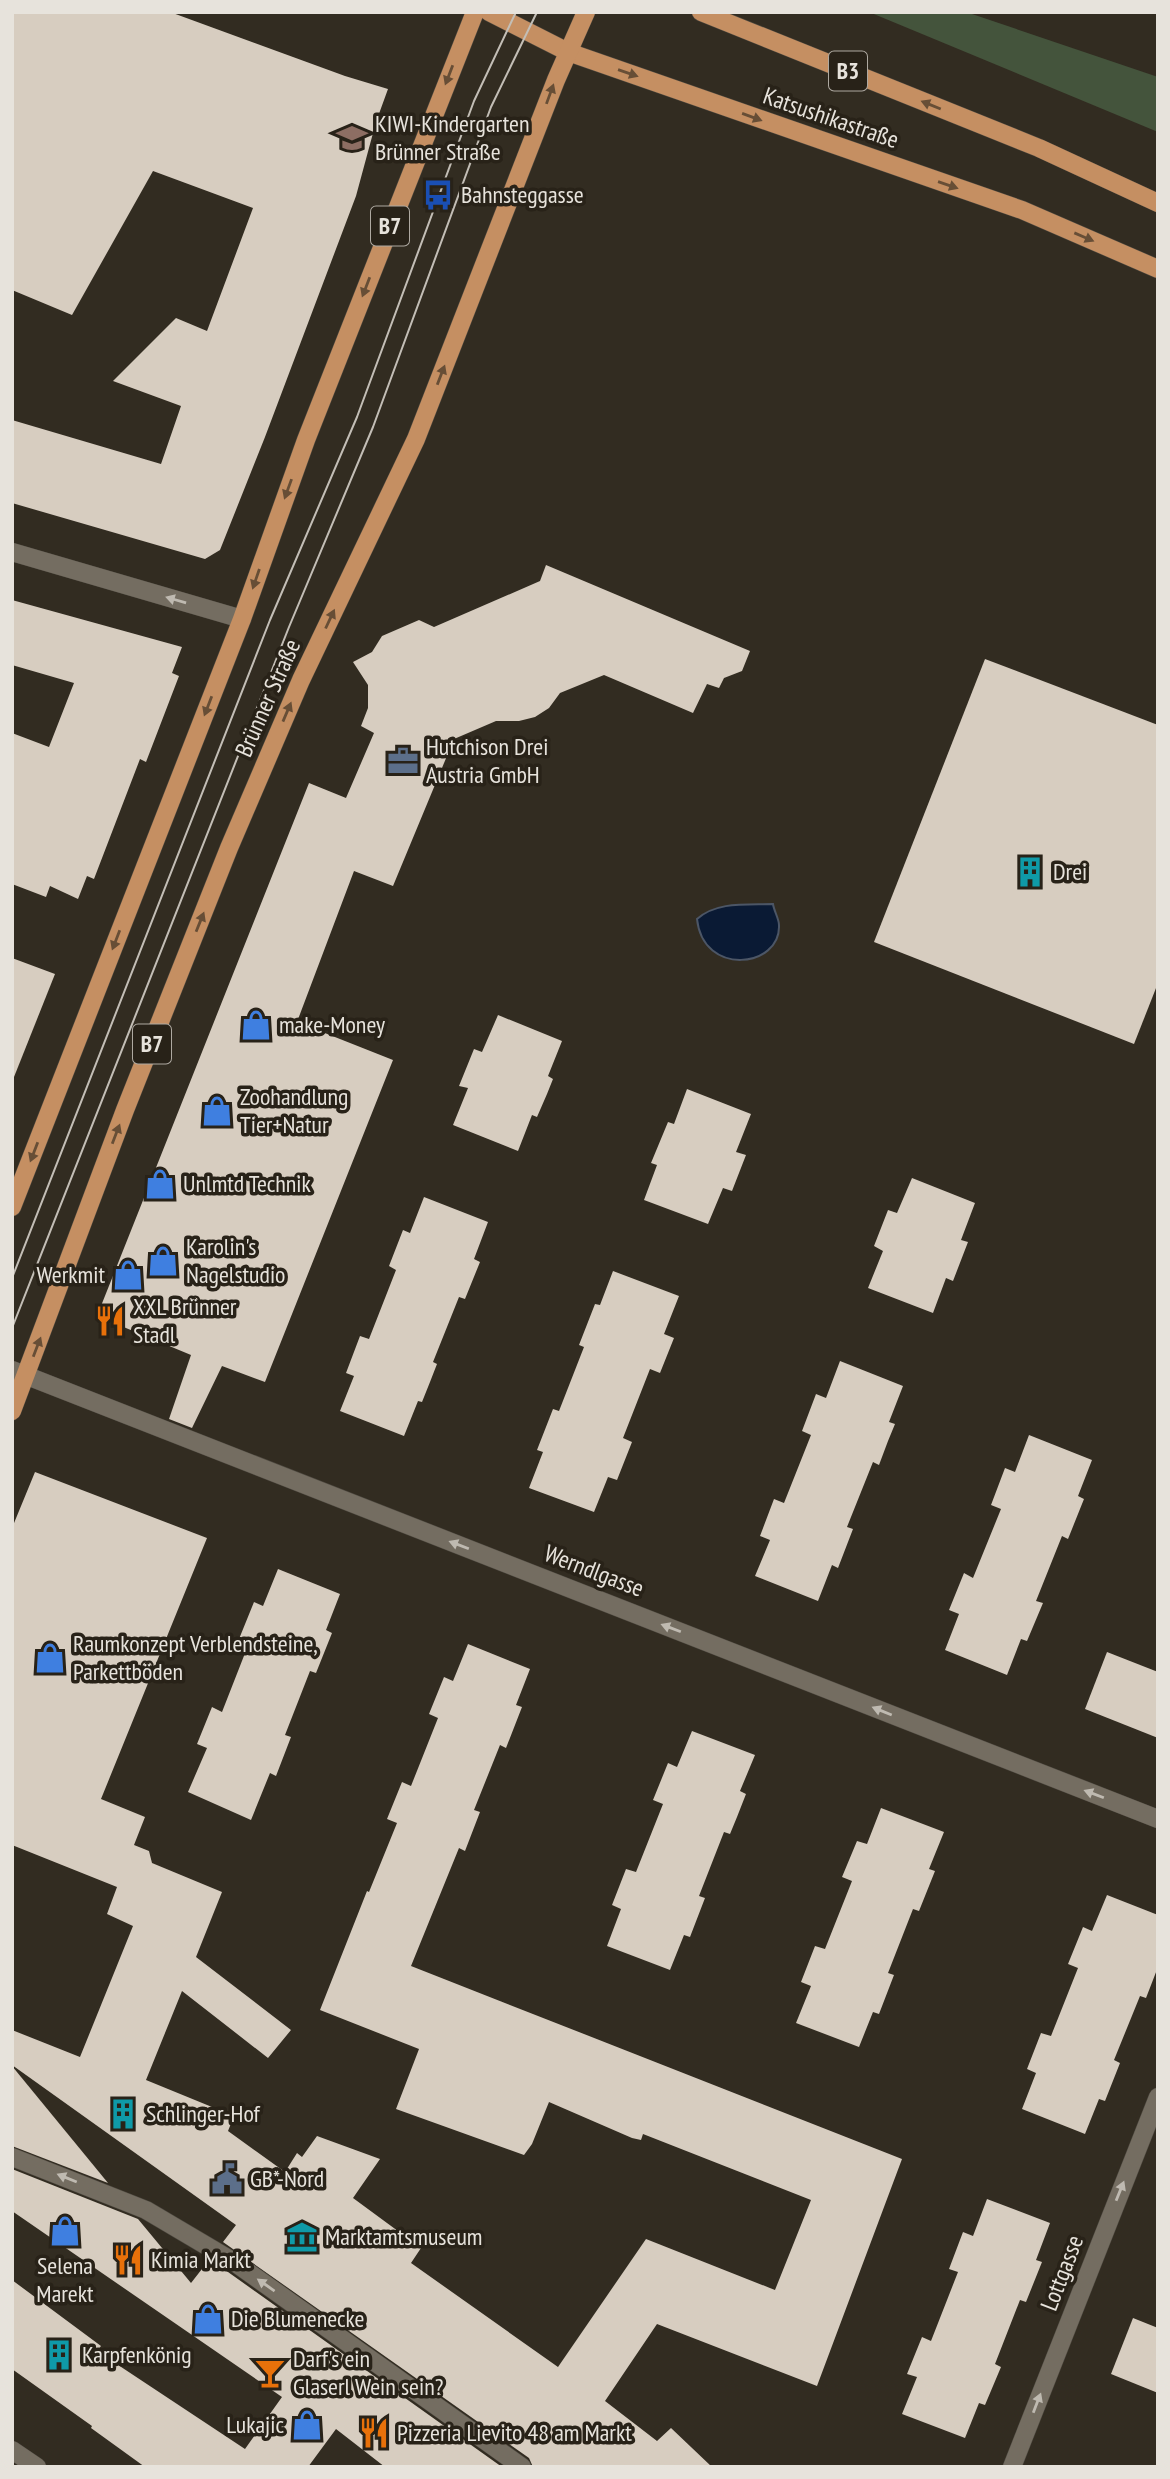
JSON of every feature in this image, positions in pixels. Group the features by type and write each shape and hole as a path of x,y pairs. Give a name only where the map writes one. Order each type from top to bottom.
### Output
{"main road":[{"name":"Brünner Straße","path":"12,1207 242,619 306,440 475,12"},
{"name":"Katsushikastraße","path":"489,12 568,52 1022,210 1158,269"},
{"name":"Brünner Straße","path":"12,1411 19,1374 229,848 301,680 416,439 556,80 586,12"},
{"name":"Katsushikastraße","path":"701,12 1039,148 1158,203"}],"street":[{"path":"12,552 242,619"},
{"name":"Werndlgasse","path":"19,1374 1158,1819"},
{"name":"Lottgasse","path":"1012,2467 1158,2097"},
{"path":"12,2157 146,2210 234,2262 522,2467"},
{"path":"12,2450 37,2467"}],"green space":[{"path":"869,12 966,12 1158,77 1158,132"}],"water":[{"path":"773,904 779,923 776,939 768,950 756,957 741,960 726,958 713,950 702,938 697,919 705,913 733,905"}],"building":[{"path":"12,12 170,12 388,89 356,196 265,437 220,550 205,559 12,503 12,420 161,464 181,406 113,381 176,318 207,331 253,208 153,171 72,315 12,290"},
{"path":"546,565 750,651 742,671 724,678 719,688 707,684 693,713 604,675 560,693 549,708 535,717 519,721 496,721 454,739 393,886 354,871 297,1022 393,1060 265,1382 222,1366 192,1428 169,1419 191,1355 97,1316 309,783 346,798 374,733 361,726 368,708 368,685 353,662 372,652 382,636 419,620 434,627 540,581"},
{"path":"12,600 182,647 172,673 179,676 146,762 140,759 94,879 87,876 78,899 50,886 46,897 12,884 12,733 49,747 74,683 12,665"},
{"name":"Drei","path":"985,659 1158,725 1158,983 1134,1044 874,942"},
{"path":"12,958 55,974 14,1077 12,1076"},
{"path":"498,1015 562,1041 548,1076 553,1079 537,1117 532,1115 518,1151 453,1125 468,1088 459,1086 474,1049 482,1052"},
{"path":"687,1089 751,1114 736,1152 746,1155 732,1191 723,1188 708,1224 644,1200 657,1165 651,1163 668,1122 674,1124"},
{"path":"912,1178 975,1203 961,1240 968,1242 953,1281 946,1278 933,1313 868,1288 883,1251 874,1246 888,1210 897,1213"},
{"path":"424,1197 488,1222 474,1259 480,1262 465,1299 459,1297 433,1362 437,1364 430,1382 422,1402 418,1401 404,1436 340,1411 354,1376 346,1373 360,1336 369,1339 396,1270 389,1266 403,1230 410,1233"},
{"path":"613,1271 679,1296 664,1334 674,1338 660,1373 650,1369 623,1438 632,1442 617,1480 608,1477 594,1512 529,1488 543,1452 537,1450 553,1409 559,1411 584,1347 579,1345 595,1304 600,1305"},
{"path":"840,1361 903,1386 889,1422 895,1424 879,1465 873,1462 847,1527 853,1529 838,1568 832,1565 818,1601 755,1576 770,1540 760,1536 774,1499 784,1503 811,1435 802,1431 816,1394 826,1398"},
{"path":"1029,1435 1092,1460 1078,1496 1084,1499 1068,1539 1062,1536 1036,1601 1043,1603 1027,1641 1021,1639 1007,1675 945,1650 959,1614 949,1610 964,1573 973,1578 1001,1509 991,1505 1005,1468 1015,1472"},
{"name":"Schlinger-Hof","path":"35,1472 207,1538 101,1799 145,1817 134,1845 149,1851 152,1863 222,1892 196,1957 291,2030 268,2058 182,1991 146,2080 234,2116 228,2131 285,2172 297,2153 302,2157 317,2136 380,2159 353,2198 421,2248 411,2263 558,2367 646,2239 775,2290 811,2200 643,2134 641,2140 632,2138 549,2102 532,2144 524,2155 396,2109 419,2049 320,2010 397,1823 387,1819 402,1782 411,1786 438,1718 429,1714 444,1677 453,1681 468,1644 530,1669 516,1705 522,1707 506,1748 500,1745 474,1810 480,1812 465,1851 459,1848 411,1966 902,2159 817,2386 657,2324 605,2401 657,2441 671,2428 712,2467 533,2467 529,2458 223,2242 236,2225 12,2065 12,2030 80,2057 133,1926 107,1914 117,1887 12,1845 12,1528"},
{"path":"278,1569 340,1594 326,1630 332,1633 316,1673 310,1671 285,1735 291,1737 276,1776 270,1773 251,1820 188,1792 207,1748 197,1744 212,1707 222,1712 249,1643 239,1639 254,1602 263,1606"},
{"path":"1107,1652 1158,1672 1158,1738 1085,1709"},
{"path":"692,1731 755,1755 740,1791 746,1794 737,1817 730,1834 724,1832 699,1896 705,1898 690,1937 684,1935 670,1970 607,1946 621,1909 612,1905 626,1869 636,1872 663,1804 653,1800 668,1763 677,1767"},
{"path":"881,1808 944,1832 929,1869 935,1871 919,1911 913,1909 888,1973 894,1975 879,2014 873,2012 859,2047 796,2023 811,1986 801,1982 815,1946 825,1949 852,1881 842,1877 857,1841 867,1844"},
{"path":"1107,1895 1158,1915 1158,1967 1146,1998 1140,1996 1114,2060 1120,2063 1105,2101 1099,2099 1085,2134 1022,2109 1036,2073 1027,2069 1041,2033 1051,2036 1078,1968 1068,1964 1083,1927 1092,1931"},
{"path":"12,2066 108,2183 12,2146"},
{"path":"12,2169 138,2219 191,2283 209,2260 502,2467 385,2467 336,2429 308,2467 145,2467 12,2369 12,2280 101,2346 97,2351 245,2449 282,2397 12,2211"},
{"path":"987,2199 1050,2223 1036,2260 1042,2262 1026,2302 1020,2300 995,2364 1001,2367 985,2405 979,2403 965,2438 902,2414 917,2377 907,2374 922,2337 931,2341 958,2272 949,2269 963,2232 973,2236"},
{"path":"1133,2318 1158,2328 1158,2393 1111,2374"}],"tram line":[{"path":"12,1278 270,620 357,417 474,101 516,12"},
{"path":"12,1328 289,627 373,427 491,107 537,12"}],"place":[{"name":"KIWI-Kindergarten Brünner Straße","path":"352,138"},
{"name":"Bahnsteggasse","path":"438,195"},
{"name":"Hutchison Drei Austria GmbH","path":"403,761"},
{"name":"Drei","path":"1030,872"},
{"name":"make-Money","path":"256,1025"},
{"name":"Zoohandlung Tier+Natur","path":"217,1111"},
{"name":"Unlmtd Technik","path":"160,1184"},
{"name":"Karolin's Nagelstudio","path":"163,1261"},
{"name":"Werkmit","path":"128,1275"},
{"name":"XXL Brünner Stadl","path":"110,1321"},
{"name":"Raumkonzept Verblendsteine, Parkettböden","path":"50,1658"},
{"name":"Schlinger-Hof","path":"123,2114"},
{"name":"GB*-Nord","path":"227,2179"},
{"name":"Selena Marekt","path":"65,2231"},
{"name":"Marktamtsmuseum","path":"302,2237"},
{"name":"Kimia Markt","path":"128,2260"},
{"name":"Die Blumenecke","path":"208,2319"},
{"name":"Karpfenkönig","path":"59,2355"},
{"name":"Darf's ein Glaserl Wein sein?","path":"270,2373"},
{"name":"Lukajic","path":"307,2425"},
{"name":"Pizzeria Lievito 48 am Markt","path":"374,2433"}]}
